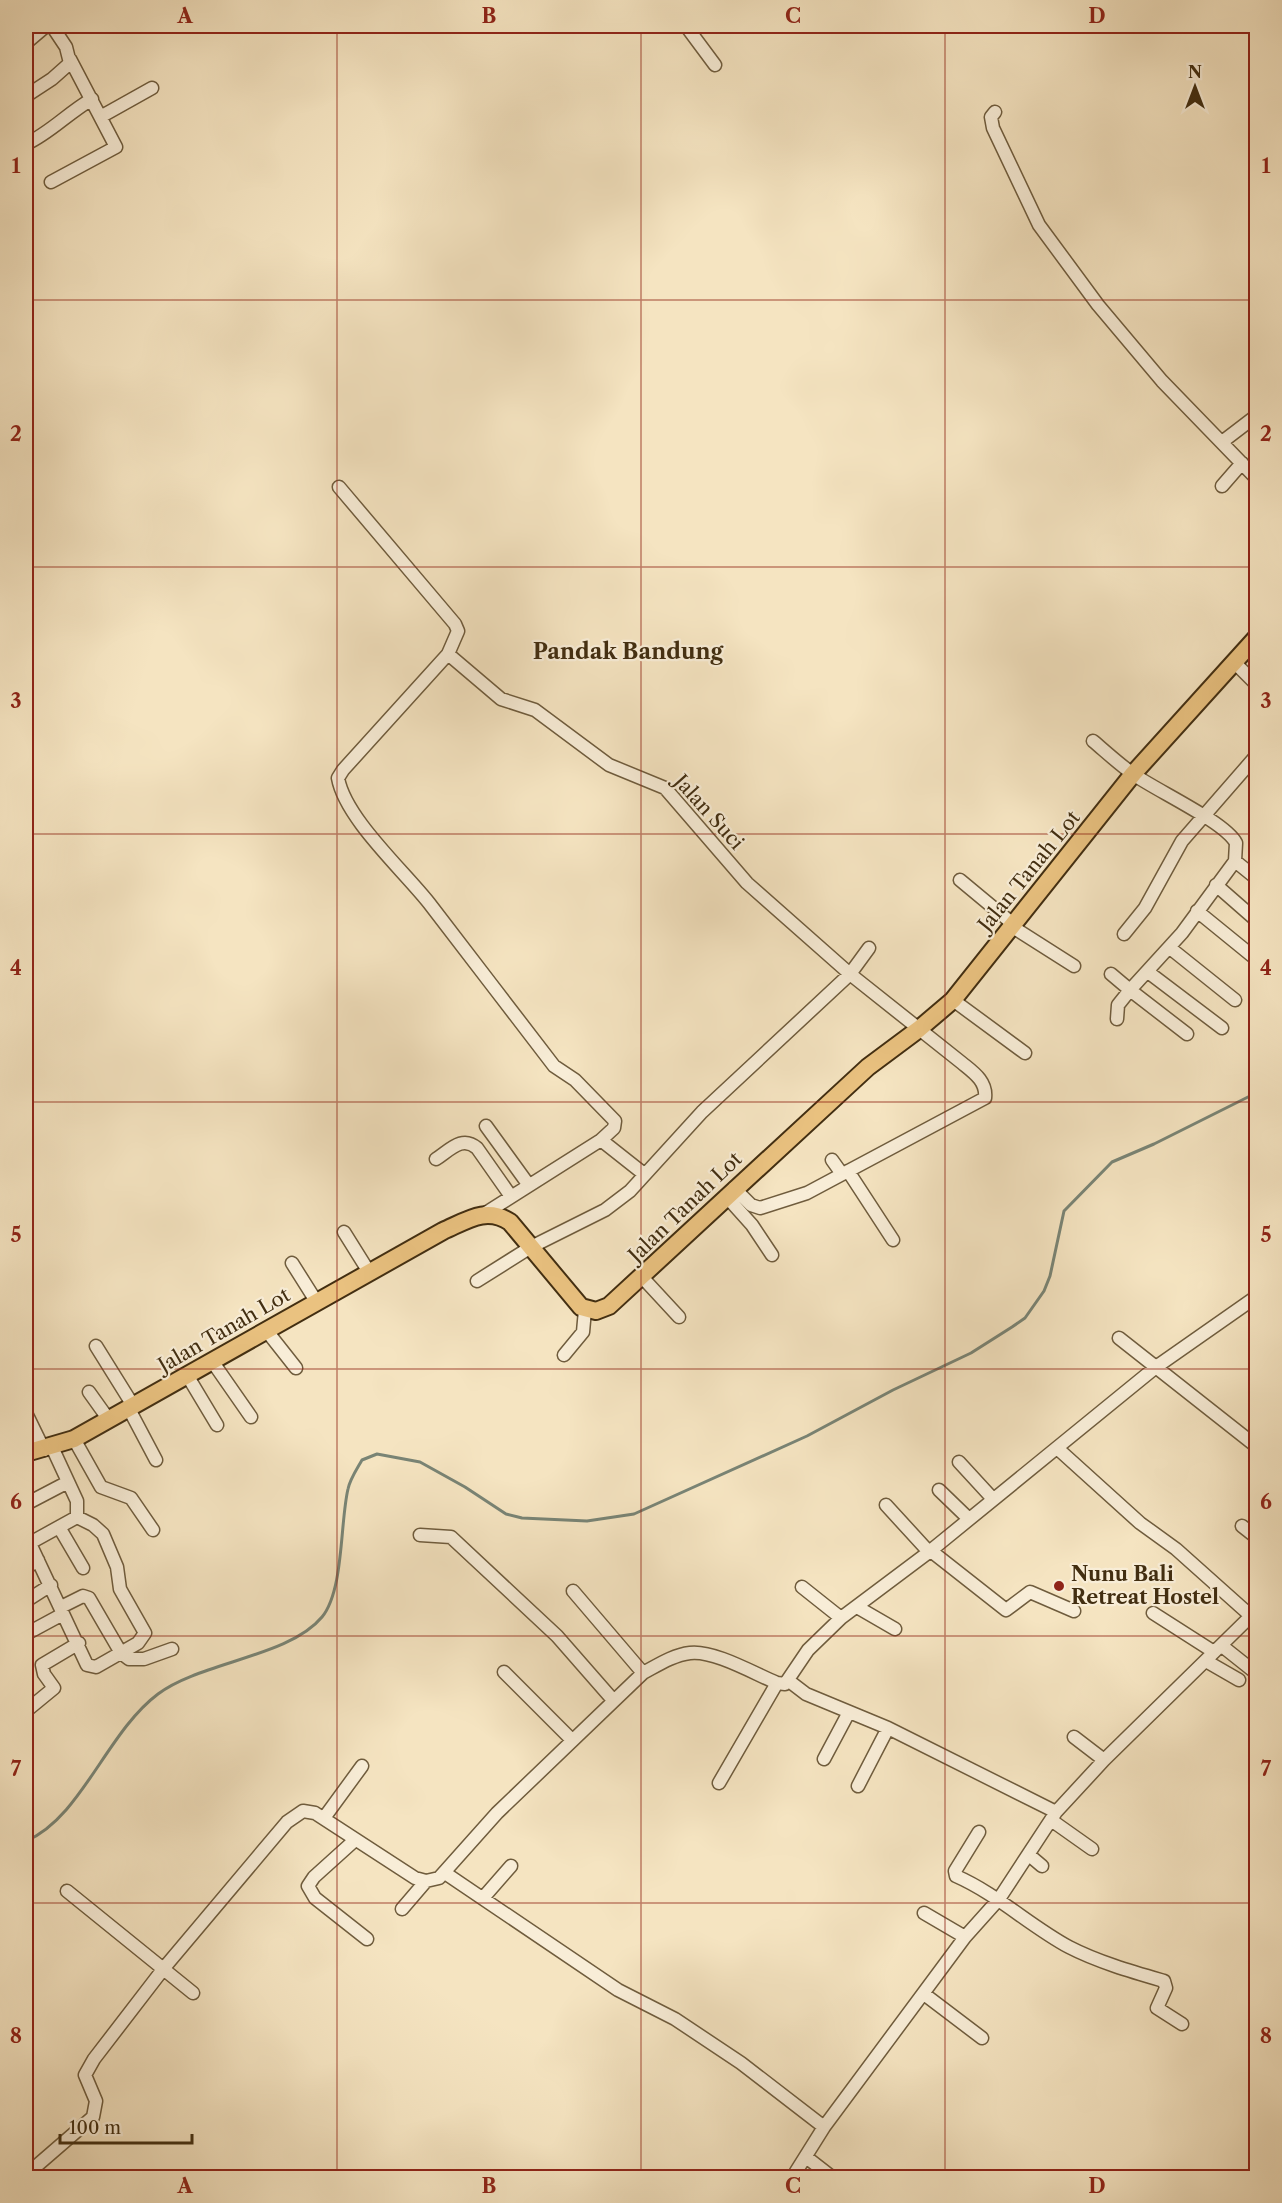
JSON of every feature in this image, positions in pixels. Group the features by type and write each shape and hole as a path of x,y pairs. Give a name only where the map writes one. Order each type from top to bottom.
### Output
{"main road":[{"name":"Jalan Tanah Lot","path":"585,1310 605,1309 868,1066 919,1029 953,1000 1133,774 1257,638"},
{"name":"Jalan Tanah Lot","path":"26,1453 74,1439 443,1231 484,1214"},
{"path":"484,1214 502,1217 510,1222 578,1306 585,1310"}],"street":[{"path":"26,43 46,26"},
{"path":"51,182 116,147 66,47 52,26"},
{"path":"686,26 715,64"},
{"path":"26,96 68,67 70,59"},
{"path":"102,116 152,88"},
{"path":"26,144 44,136 65,115 92,99"},
{"path":"995,112 991,117 993,128 1039,225 1122,336 1257,478"},
{"path":"1222,442 1257,416"},
{"path":"1222,486 1242,463"},
{"path":"339,487 455,624 456,639 448,654 343,770 338,778 339,784 354,813 427,900 554,1066 574,1080 615,1121 614,1128 601,1140 528,1184 484,1214"},
{"name":"Jalan Suci","path":"448,654 501,699 535,710 609,765 665,788 747,883 850,974 980,1078 985,1088 985,1098 845,1173"},
{"path":"1234,662 1257,684"},
{"path":"1093,741 1133,774 1202,817 1218,823 1235,840 1235,861 1170,948 1118,1005 1117,1019"},
{"path":"1124,934 1145,908 1182,841 1257,756"},
{"path":"1235,861 1257,878"},
{"path":"960,880 1012,925 1074,966"},
{"path":"1216,885 1257,920"},
{"path":"1197,911 1257,960"},
{"path":"477,1281 531,1247 605,1210 630,1191 702,1112 850,974 869,948"},
{"path":"1170,948 1235,1000"},
{"path":"1148,972 1222,1028"},
{"path":"1111,974 1187,1034"},
{"path":"953,1000 1025,1053"},
{"path":"486,1126 528,1184"},
{"path":"601,1140 644,1174"},
{"path":"436,1160 463,1141 470,1142 477,1148 510,1196"},
{"path":"832,1160 845,1173 893,1240"},
{"path":"730,1192 760,1208 807,1193 845,1173"},
{"path":"730,1192 772,1255"},
{"path":"344,1232 369,1272"},
{"path":"292,1263 316,1301"},
{"path":"642,1276 679,1317"},
{"path":"719,1783 783,1682 808,1650 841,1618 930,1552 993,1499 1257,1297"},
{"path":"564,1355 583,1332 585,1310"},
{"path":"266,1330 296,1368"},
{"path":"1119,1338 1257,1446"},
{"path":"96,1346 131,1408 156,1460"},
{"path":"212,1361 251,1417"},
{"path":"187,1375 217,1425"},
{"path":"89,1392 109,1420"},
{"path":"26,1413 68,1482 77,1501 77,1517"},
{"path":"74,1439 101,1487 131,1498 153,1530"},
{"path":"792,2178 824,2127 965,1937 999,1899 1054,1816 1104,1760 1254,1613 1058,1449"},
{"path":"959,1462 993,1499"},
{"path":"26,1504 68,1482"},
{"path":"939,1490 969,1519"},
{"path":"886,1505 930,1552 1006,1610 1030,1592 1074,1611"},
{"path":"77,1517 93,1525 103,1534 117,1567 120,1589 145,1633 143,1639 96,1667 89,1666 28,1539 77,1517"},
{"path":"1242,1526 1257,1537"},
{"path":"59,1527 83,1568"},
{"path":"420,1535 452,1537 557,1636 613,1700"},
{"path":"26,1568 38,1560"},
{"path":"26,1601 51,1585"},
{"path":"802,1587 841,1618"},
{"path":"573,1591 643,1673"},
{"path":"26,1634 83,1596 87,1596 121,1653 129,1659 136,1660 172,1649"},
{"path":"857,1606 895,1629"},
{"path":"1153,1613 1214,1653 1257,1673"},
{"path":"26,1711 54,1688 44,1674 42,1665 79,1643"},
{"path":"402,1909 426,1881 445,1873 497,1813 643,1673 667,1660 692,1653 721,1659 783,1682 888,1728 1054,1816 1092,1849"},
{"path":"1214,1653 1239,1680"},
{"path":"504,1672 572,1740"},
{"path":"824,1759 849,1712"},
{"path":"858,1786 888,1728"},
{"path":"1074,1737 1104,1760"},
{"path":"324,1818 362,1766"},
{"path":"26,2175 96,2114 96,2101 86,2079 87,2071 164,1968 287,1822 303,1811 315,1813 411,1876 426,1881"},
{"path":"979,1832 954,1873 999,1899 1069,1947 1110,1964 1164,1981 1166,1988 1157,2008 1182,2024"},
{"path":"355,1840 314,1877 308,1886 315,1898 367,1939"},
{"path":"1029,1855 1042,1866"},
{"path":"483,1898 511,1866"},
{"path":"445,1873 618,1990 675,2019 741,2063 824,2127"},
{"path":"67,1891 193,1993"},
{"path":"924,1913 965,1937"},
{"path":"924,1994 982,2037"},
{"path":"806,2157 833,2178"}],"waterway":[{"path":"26,1841 45,1830 63,1814 124,1730 140,1710 158,1694 197,1674 267,1651 307,1630 322,1617 329,1605 338,1573 348,1489 362,1460 377,1454 420,1462 465,1487 506,1514 522,1518 587,1521 634,1514 807,1436 893,1390 971,1353 1012,1327 1025,1318 1044,1291 1050,1276 1064,1211 1112,1162 1154,1144 1256,1093"}],"place":[{"name":"Nunu Bali Retreat Hostel","path":"1059,1586"}],"district":[{"name":"Pandak Bandung","path":"628,651"}]}
